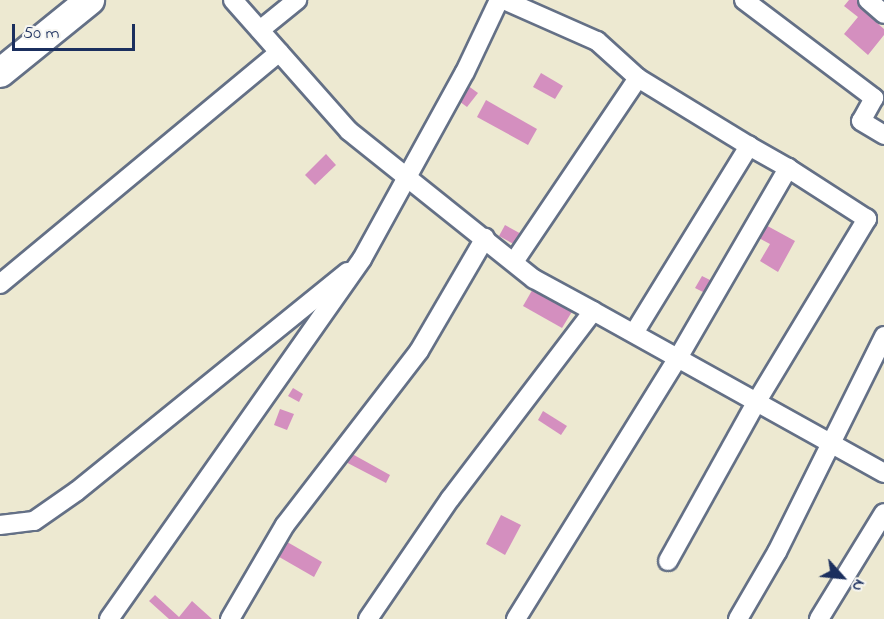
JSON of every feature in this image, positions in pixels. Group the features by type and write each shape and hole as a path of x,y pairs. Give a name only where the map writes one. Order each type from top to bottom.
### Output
{"main road":[{"path":"1,71 90,0"}],"street":[{"path":"233,0 349,131 534,279 884,473"},
{"path":"260,30 297,0"},
{"path":"109,619 362,260 465,72 499,0"},
{"path":"504,0 597,41 638,78 788,168 867,219 757,401 668,561"},
{"path":"744,0 874,98 861,121 884,135"},
{"path":"868,0 884,14"},
{"path":"0,284 279,52"},
{"path":"514,262 638,78"},
{"path":"634,333 749,146"},
{"path":"516,619 678,358 788,168"},
{"path":"230,619 285,525 419,351 485,238"},
{"path":"0,525 34,521 77,491 362,260"},
{"path":"368,619 450,499 593,311"},
{"path":"745,617 884,336"},
{"path":"819,619 884,513"}],"building":[{"path":"849,0 862,0 866,4 861,9 884,29 884,35 868,55 844,34 858,17 844,6"},
{"path":"541,73 563,86 555,99 533,87"},
{"path":"467,85 478,93 467,107 456,99"},
{"path":"486,100 537,129 528,145 477,117"},
{"path":"326,154 336,165 315,185 305,175"},
{"path":"762,223 795,241 778,272 760,261 770,244 755,236"},
{"path":"505,225 525,236 519,247 499,236"},
{"path":"702,276 712,281 705,293 695,288"},
{"path":"534,287 573,310 562,328 523,306"},
{"path":"293,388 303,394 299,402 288,396"},
{"path":"280,409 294,414 287,430 274,425"},
{"path":"543,411 567,426 561,435 538,420"},
{"path":"345,450 390,475 386,483 340,459"},
{"path":"501,515 521,525 505,555 486,544"},
{"path":"282,539 322,562 314,577 274,554"},
{"path":"155,595 179,617 192,601 212,619 169,619 149,601"}]}
